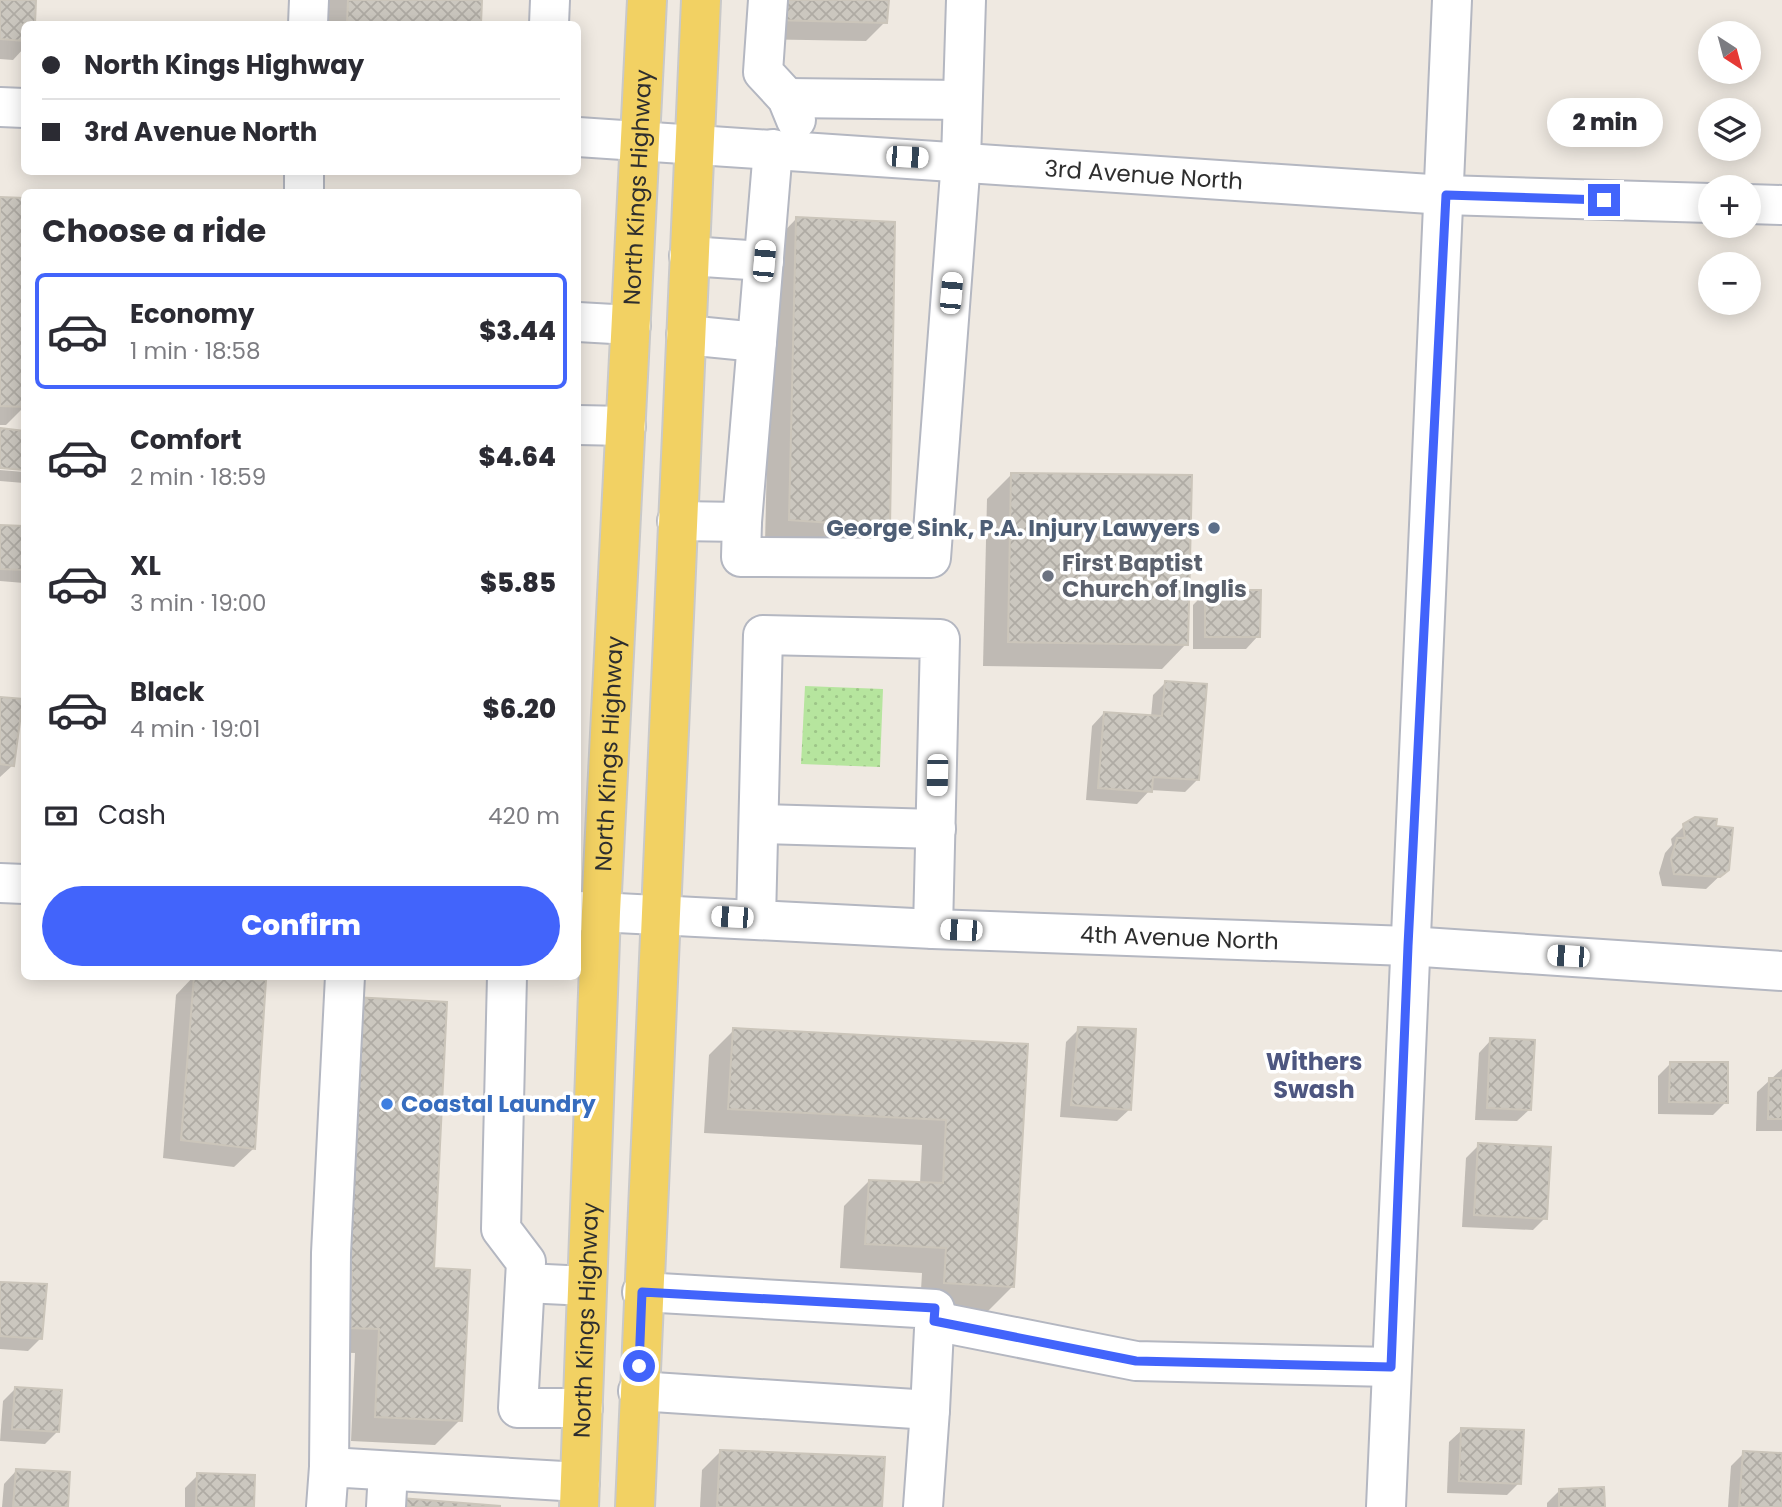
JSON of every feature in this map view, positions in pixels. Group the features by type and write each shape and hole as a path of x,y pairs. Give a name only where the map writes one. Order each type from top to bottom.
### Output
{"main road":[{"name":"North Kings Highway","path":"580,1495 587,1286 589,912 626,426 647,0"},
{"path":"635,1507 642,1292 701,0"}],"street":[{"path":"308,21 309,0"},
{"path":"549,21 550,0"},
{"path":"768,0 763,72 787,98 795,115 764,261 741,557 931,558 961,160 966,0"},
{"path":"1386,1507 1408,946 1446,195 1452,0"},
{"path":"787,98 962,100"},
{"path":"0,107 21,108"},
{"name":"3rd Avenue North","path":"581,137 961,160 1446,195 1698,203"},
{"path":"1761,204 1782,205"},
{"path":"689,256 764,261"},
{"path":"581,322 631,325"},
{"path":"686,335 757,342"},
{"path":"581,425 626,426"},
{"path":"677,521 743,522"},
{"path":"756,919 763,635 940,639 933,929"},
{"path":"758,824 936,830"},
{"path":"0,883 21,884"},
{"name":"4th Avenue North","path":"589,912 660,913 933,929 1408,946 1782,971"},
{"path":"326,1507 329,1467 331,1253 345,980"},
{"path":"507,980 500,1229 526,1262 518,1408 583,1408"},
{"path":"525,1283 587,1286"},
{"path":"642,1292 935,1308 923,1507"},
{"path":"934,1321 1136,1361 1391,1367"},
{"path":"638,1391 930,1410"},
{"path":"329,1467 387,1489 580,1495"}],"green space":[{"path":"805,686 883,689 880,767 801,764"}],"building":[{"path":"0,0 36,0 35,21 21,21 21,41 0,39"},
{"path":"348,0 482,0 481,21 347,21"},
{"path":"774,0 889,0 887,23 773,20"},
{"path":"0,197 21,198 21,407 0,406"},
{"path":"796,217 895,222 890,527 789,520"},
{"path":"0,428 21,431 21,470 0,468"},
{"path":"1011,473 1192,475 1188,645 1008,642"},
{"path":"0,525 21,526 21,570 0,569"},
{"path":"1205,590 1261,590 1260,637 1205,637"},
{"path":"1165,681 1207,684 1199,780 1153,777 1152,792 1098,788 1104,712 1162,716"},
{"path":"0,697 21,699 14,766 0,764"},
{"path":"1695,817 1717,819 1716,826 1733,828 1729,870 1720,877 1674,874 1671,859 1677,838 1685,838 1683,824"},
{"path":"194,980 266,980 255,1149 181,1140"},
{"path":"352,997 447,1002 434,1268 470,1270 462,1421 375,1417 379,1329 349,1328 352,1272 338,1272"},
{"path":"1078,1027 1136,1029 1131,1110 1071,1105"},
{"path":"733,1028 1028,1044 1014,1287 944,1283 946,1248 865,1244 869,1180 943,1183 946,1120 728,1109"},
{"path":"1490,1038 1535,1040 1531,1110 1487,1108"},
{"path":"1670,1062 1728,1062 1728,1103 1669,1102"},
{"path":"1769,1078 1782,1078 1782,1119 1768,1119"},
{"path":"1478,1143 1551,1147 1547,1219 1474,1215"},
{"path":"0,1282 47,1284 42,1339 0,1336"},
{"path":"15,1387 62,1390 59,1432 12,1429"},
{"path":"1461,1428 1524,1430 1521,1484 1459,1481"},
{"path":"720,1450 885,1457 882,1507 717,1507"},
{"path":"1743,1451 1782,1453 1782,1507 1739,1507"},
{"path":"16,1469 70,1472 68,1507 13,1507"},
{"path":"197,1473 255,1475 254,1507 196,1507"},
{"path":"1604,1487 1605,1507 1559,1507 1559,1489"},
{"path":"400,1498 500,1506 500,1507 399,1507"}],"place":[{"name":"George Sink, P.A. Injury Lawyers","path":"1214,528"},
{"name":"First Baptist Church of Inglis","path":"1048,576"},
{"name":"Coastal Laundry","path":"387,1104"}],"district":[{"name":"Withers Swash","path":"1314,1076"}],"route":[{"path":"639,1366 642,1292 935,1308 934,1321 1136,1361 1391,1367 1408,946 1446,195 1604,200"}]}
